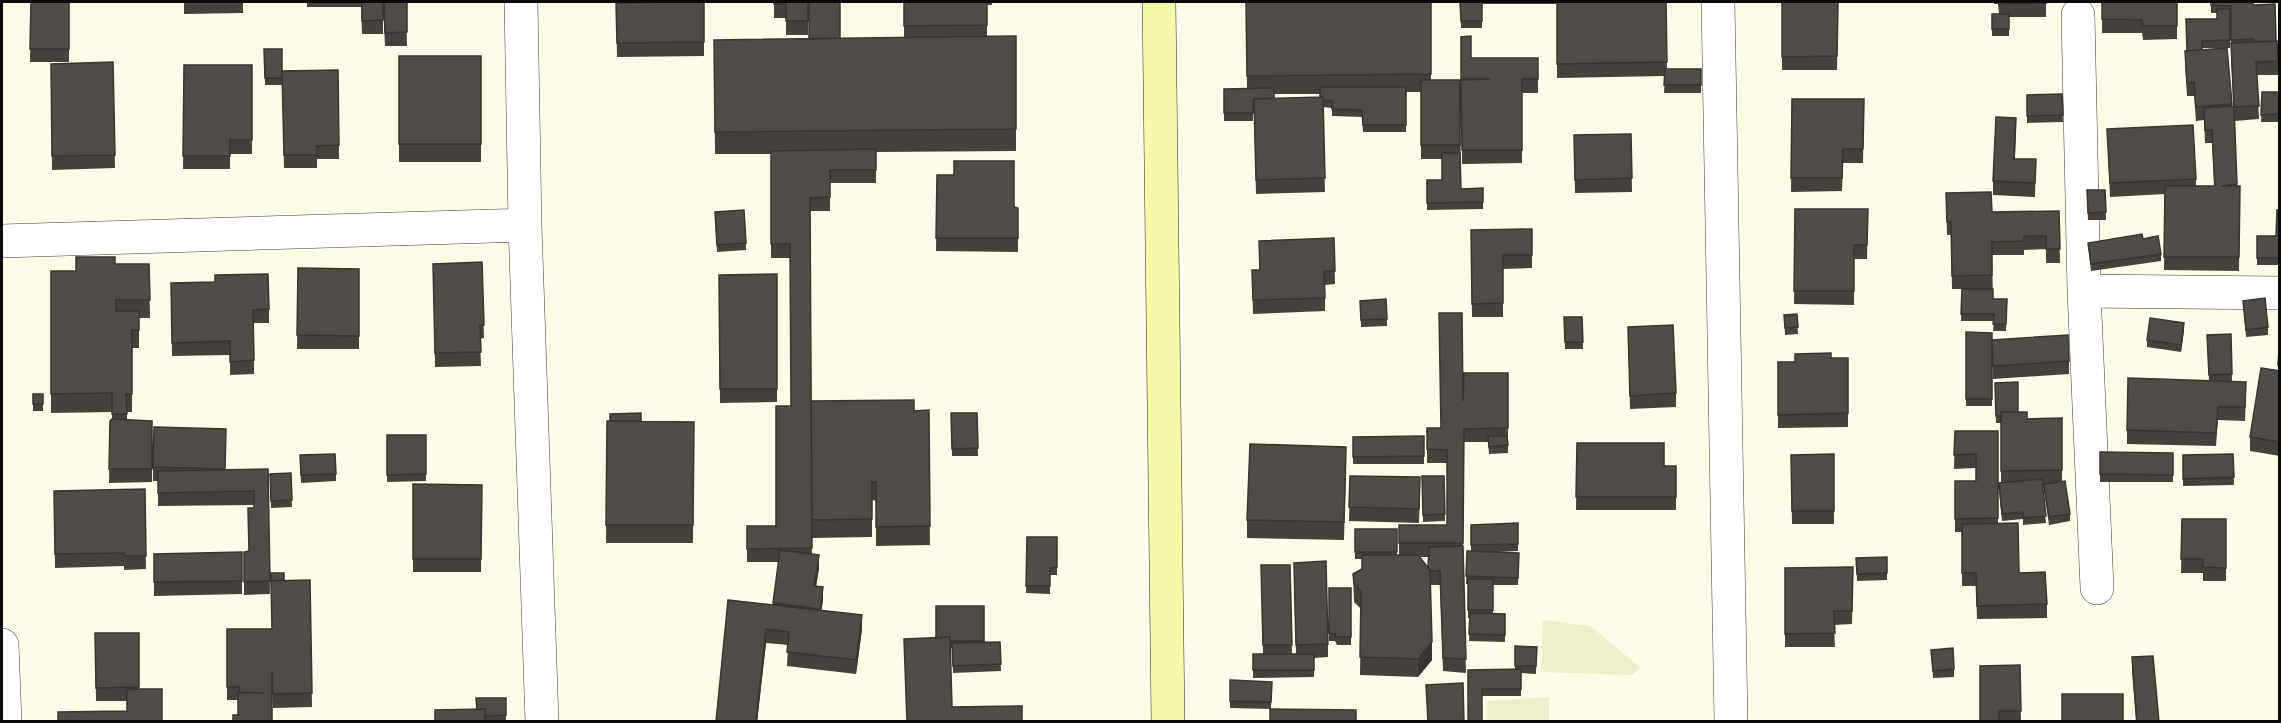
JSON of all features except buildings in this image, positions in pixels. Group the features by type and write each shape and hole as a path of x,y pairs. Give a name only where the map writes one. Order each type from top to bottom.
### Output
{"street":[{"path":"521,2 525,225 542,722"},
{"path":"1159,2 1168,722"},
{"path":"1718,2 1731,722"},
{"path":"2078,15 2085,291 2097,588"},
{"path":"2,241 525,225"},
{"path":"2085,291 2280,293"},
{"path":"2,645 5,722"}],"green space":[{"path":"1543,620 1590,626 1640,667 1633,675 1541,672"},
{"path":"1549,697 1549,721 1487,721 1487,701"}]}
